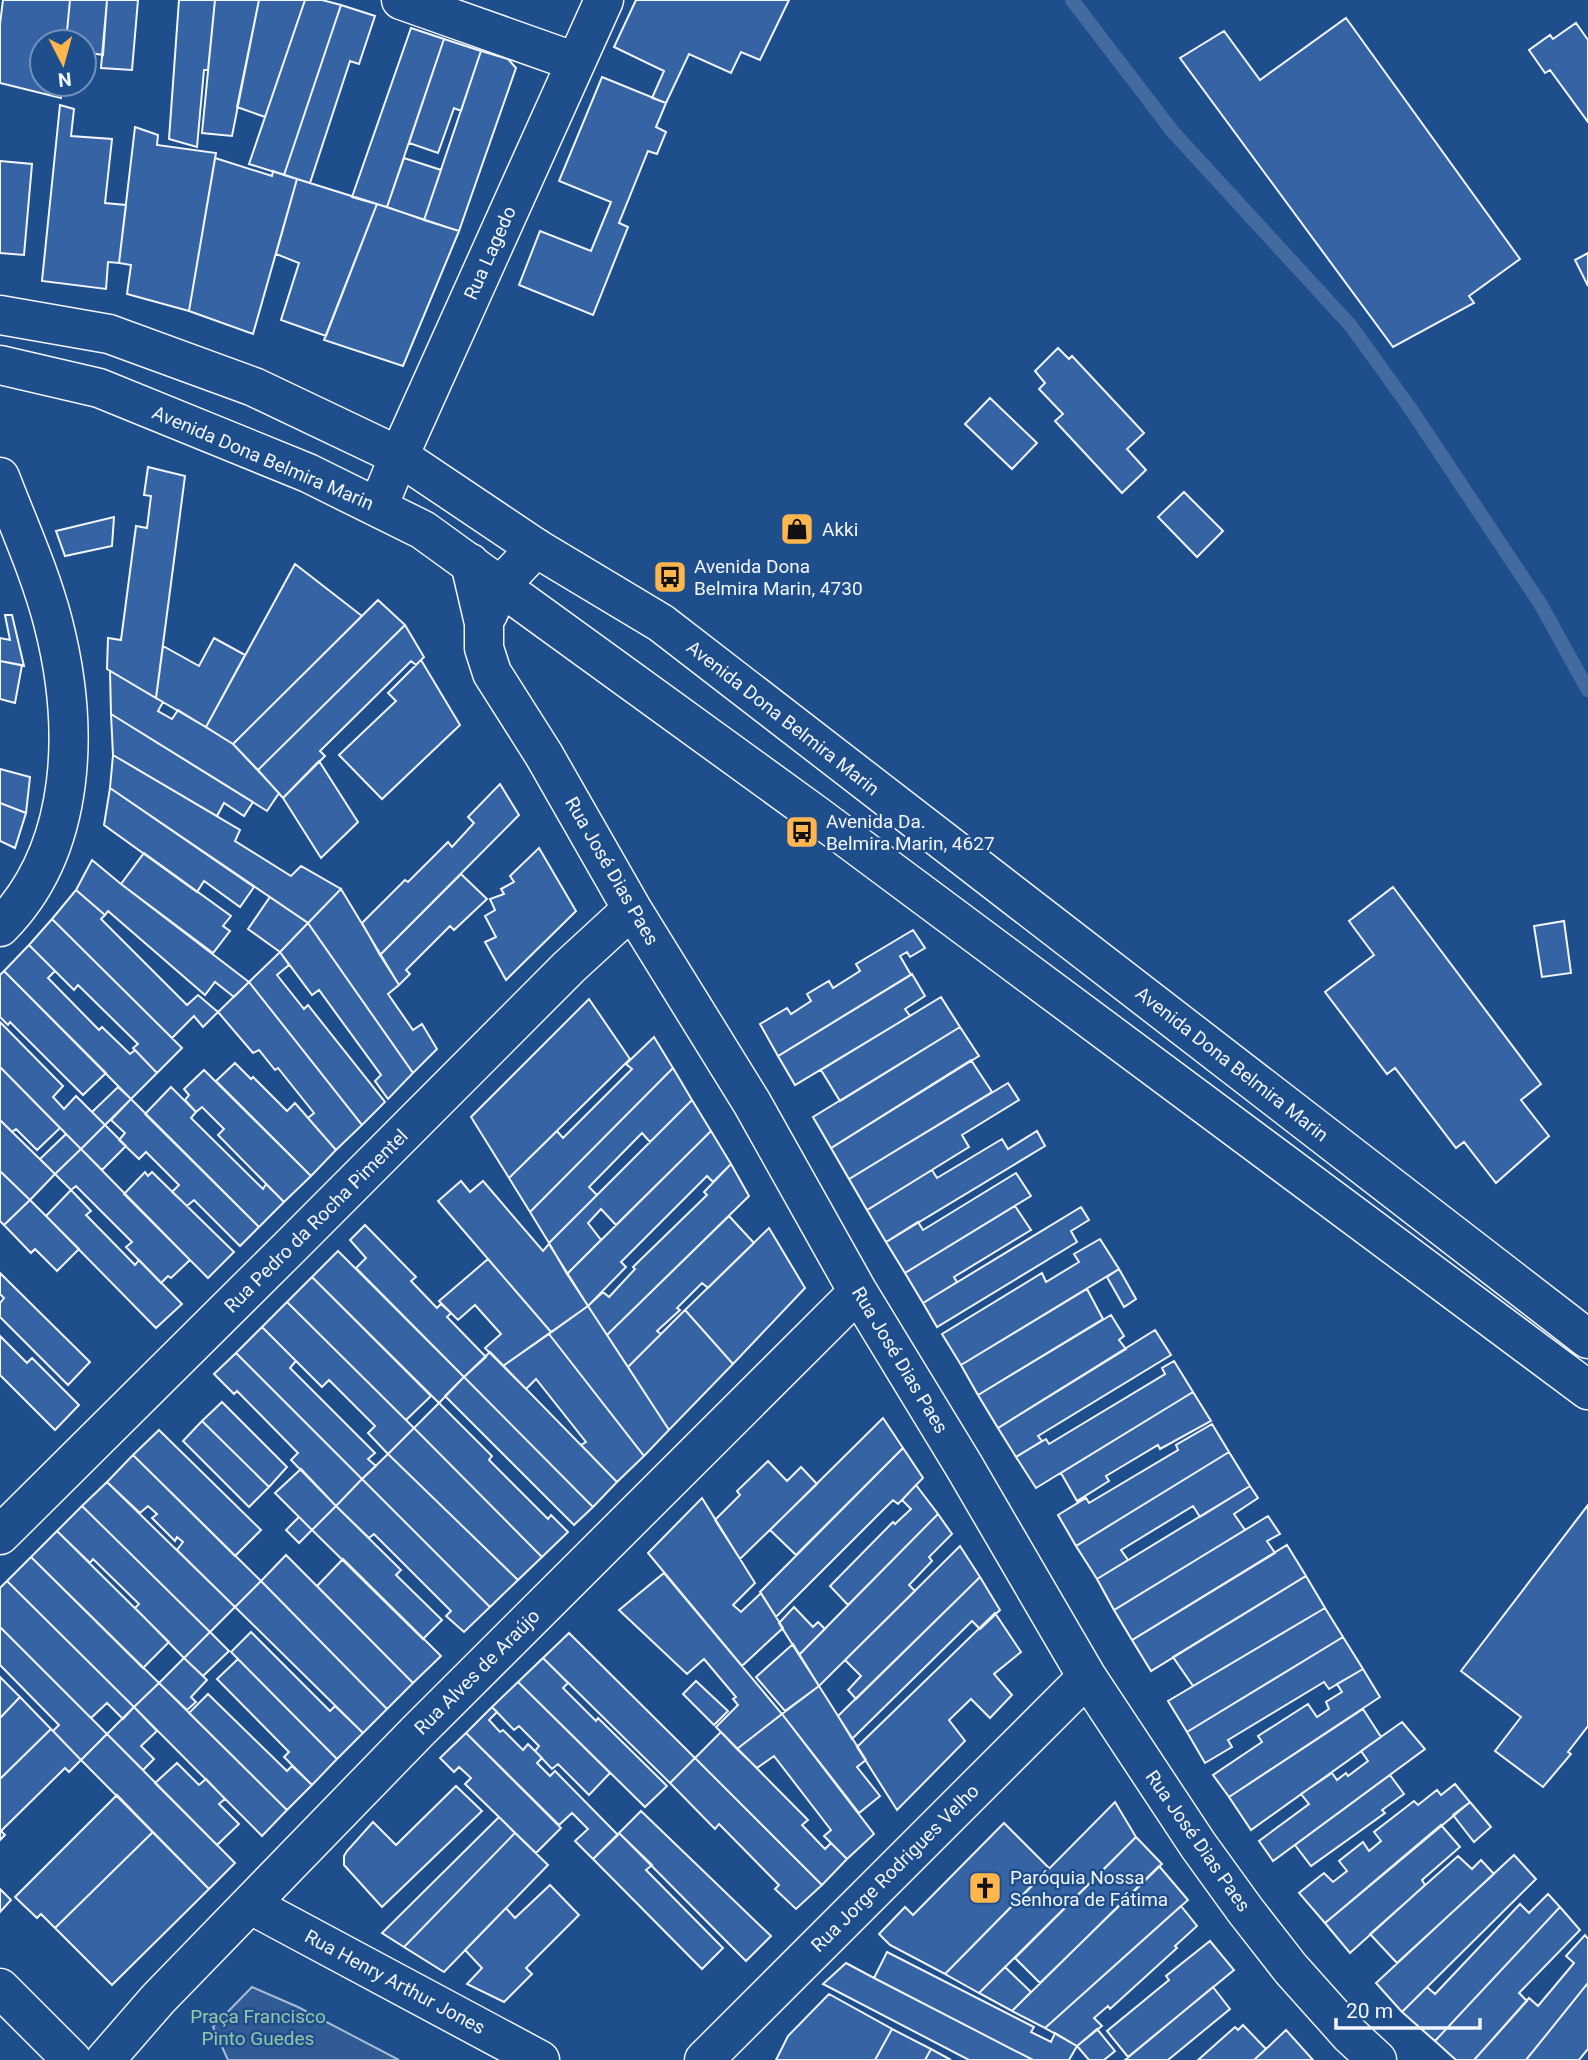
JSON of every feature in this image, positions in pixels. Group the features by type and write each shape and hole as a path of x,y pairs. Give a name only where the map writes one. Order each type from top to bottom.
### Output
{"street":[{"path":"401,0 576,62"},
{"name":"Rua Lagedo","path":"378,507 604,0"},
{"name":"Avenida Dona Belmira Marin","path":"0,315 109,334 254,387 399,456 536,548 660,624 1588,1339"},
{"name":"Avenida Dona Belmira Marin","path":"0,365 99,388 308,473 424,530 827,823 1588,1390"},
{"path":"0,477 52,618 66,693 67,736 62,811 48,856 36,881 15,912 0,927"},
{"name":"Rua José Dias Paes","path":"484,623 501,585 536,548"},
{"name":"Rua José Dias Paes","path":"470,563 484,623 484,648 492,673 544,755 632,909 752,1103 858,1292 964,1466 1087,1677 1245,1910 1299,1979 1350,2035 1377,2060"},
{"name":"Rua Pedro da Rocha Pimentel","path":"0,1535 569,967 632,909"},
{"name":"Rua Alves de Araújo","path":"105,2060 158,1999 417,1732 858,1292"},
{"name":"Rua Jorge Rodrigues Velho","path":"704,2060 1087,1677"},
{"name":"Rua Henry Arthur Jones","path":"251,1905 540,2060"},
{"path":"0,1987 72,2060"}],"shaded area":[{"name":"Praça Francisco Pinto Guedes","path":"252,1987 298,2007 399,2060 228,2060 213,2027"}],"building":[{"path":"3,0 70,0 67,28 28,28 28,90 0,83 0,24"},
{"path":"70,0 107,0 103,55 98,54 98,28 67,28"},
{"path":"107,0 138,0 132,70 101,68"},
{"path":"179,0 215,0 208,70 204,70 197,147 169,139"},
{"path":"215,0 259,0 232,136 202,133"},
{"path":"259,0 305,0 265,117 237,107"},
{"path":"305,0 322,0 341,5 284,175 249,164"},
{"path":"636,0 789,0 760,60 741,52 731,73 689,54 666,103 652,98 664,71 614,47"},
{"path":"341,5 375,16 359,64 350,61 310,183 284,175"},
{"path":"1346,18 1520,259 1469,296 1474,303 1393,347 1180,58 1224,31 1260,80"},
{"path":"1576,23 1588,40 1588,122 1550,70 1545,73 1529,50 1550,35 1553,39"},
{"path":"411,28 444,39 387,207 352,197"},
{"path":"444,39 481,51 461,111 454,108 438,153 409,143"},
{"path":"481,51 508,59 516,68 459,231 424,220"},
{"path":"602,77 666,103 656,127 666,132 657,154 648,151 619,223 628,227 593,315 519,285 540,231 591,251 611,202 559,181"},
{"path":"60,105 74,109 71,136 112,139 105,203 126,205 119,263 108,262 106,289 42,281"},
{"path":"135,127 158,135 157,145 216,153 189,311 127,294 131,265 119,263"},
{"path":"215,158 272,176 273,171 297,179 253,334 189,311"},
{"path":"404,158 441,170 424,220 387,207"},
{"path":"0,161 32,164 24,255 0,253"},
{"path":"297,179 377,204 326,336 281,320 299,263 276,254"},
{"path":"377,204 459,231 403,366 324,340"},
{"path":"1588,253 1588,286 1575,260"},
{"path":"1058,348 1069,359 1072,356 1144,433 1127,449 1146,470 1122,493 1055,421 1063,414 1039,389 1045,383 1035,371"},
{"path":"990,398 1037,443 1012,469 965,424"},
{"path":"148,467 185,476 156,698 107,669 108,638 121,640 136,526 147,528 151,496 144,495"},
{"path":"1184,492 1223,531 1197,557 1158,517"},
{"path":"114,517 112,546 65,556 56,531"},
{"path":"295,564 362,616 233,744 206,727"},
{"path":"378,600 405,625 258,770 233,744"},
{"path":"5,615 12,615 24,666 0,661 0,638 10,640"},
{"path":"405,625 424,657 416,665 411,661 320,751 325,756 283,798 258,770"},
{"path":"214,638 245,655 206,727 156,698 163,646 199,666"},
{"path":"421,660 460,725 382,799 339,755 396,701 388,693"},
{"path":"0,661 22,665 15,703 0,699"},
{"path":"110,671 163,702 158,711 172,719 178,710 233,744 279,793 267,811 111,714"},
{"path":"111,714 253,802 244,816 224,803 217,816 113,755"},
{"path":"113,755 240,830 235,841 291,876 301,866 341,889 308,923 110,788"},
{"path":"319,761 358,822 321,858 283,798"},
{"path":"0,769 30,777 26,813 0,803"},
{"path":"500,784 519,815 380,955 362,923 448,842 452,847 474,823 468,817"},
{"path":"110,788 254,887 240,907 204,881 197,892 104,825"},
{"path":"0,803 26,813 15,848 0,841"},
{"path":"539,848 576,911 506,980 485,942 496,937 485,916 495,910 490,899 504,894 501,889 514,882 510,876"},
{"path":"144,853 231,916 223,926 230,931 213,953 121,884"},
{"path":"92,860 249,982 234,997 215,982 205,995 108,911 105,915 76,890"},
{"path":"461,874 487,899 454,930 450,926 406,970 410,974 399,985 380,955"},
{"path":"1393,887 1541,1084 1521,1100 1549,1136 1496,1183 1464,1142 1456,1148 1395,1068 1387,1074 1325,992 1374,955 1349,921"},
{"path":"341,889 399,985 388,994 413,1030 422,1024 437,1049 413,1073 308,923"},
{"path":"76,890 105,915 101,919 187,1005 198,995 218,1012 203,1027 194,1016 172,1038 52,919"},
{"path":"270,897 308,923 280,952 248,929"},
{"path":"52,919 182,1048 157,1073 133,1048 138,1044 78,985 74,990 29,945"},
{"path":"1564,921 1571,973 1542,977 1534,926"},
{"path":"308,923 413,1073 388,1099 375,1081 381,1075 319,990 312,995 280,952"},
{"path":"913,930 925,948 910,957 907,952 900,956 911,975 778,1056 760,1024 787,1008 791,1014 811,1001 807,994 829,981 833,988 860,971 856,964"},
{"path":"29,945 55,971 48,978 99,1030 102,1027 130,1054 135,1050 157,1073 131,1099 4,971"},
{"path":"280,952 289,965 277,975 304,1009 308,1005 385,1102 362,1125 249,982"},
{"path":"4,971 106,1073 83,1095 10,1022 8,1025 0,1017 0,975"},
{"path":"912,974 925,996 905,1009 910,1016 795,1085 778,1056"},
{"path":"249,982 362,1125 336,1150 308,1118 314,1113 278,1068 275,1070 259,1050 253,1053 218,1012"},
{"path":"941,997 960,1027 840,1101 821,1070"},
{"path":"589,999 630,1059 509,1178 471,1117"},
{"path":"0,1022 63,1086 53,1097 64,1109 76,1096 105,1125 81,1149 0,1067"},
{"path":"960,1027 979,1056 831,1148 813,1117"},
{"path":"654,1037 673,1068 530,1212 509,1178 557,1131 563,1138 632,1069 626,1064"},
{"path":"971,1060 992,1092 849,1179 831,1148"},
{"path":"235,1063 287,1111 295,1103 336,1150 311,1176 216,1081"},
{"path":"0,1067 60,1128 37,1150 16,1129 12,1132 0,1120"},
{"path":"673,1068 692,1100 650,1142 642,1133 589,1187 597,1195 549,1243 530,1212"},
{"path":"204,1070 311,1176 284,1202 218,1135 224,1129 202,1107 196,1112 185,1100 189,1095 184,1089"},
{"path":"1008,1083 1019,1100 962,1135 969,1147 867,1210 849,1179"},
{"path":"118,1087 131,1099 105,1125 92,1112"},
{"path":"171,1087 196,1112 191,1118 263,1189 266,1184 284,1202 259,1227 145,1114"},
{"path":"131,1099 259,1227 240,1246 194,1200 187,1206 172,1192 179,1185 146,1152 139,1159 119,1140 125,1133 111,1120"},
{"path":"692,1100 711,1131 616,1225 601,1209 588,1223 601,1240 567,1274 549,1243"},
{"path":"0,1120 55,1174 30,1200 0,1171"},
{"path":"105,1125 126,1146 102,1170 81,1149"},
{"path":"711,1131 731,1164 713,1182 707,1176 621,1262 626,1267 588,1306 567,1274"},
{"path":"1037,1131 1045,1146 886,1242 867,1210 932,1170 937,1178 1002,1139 1008,1149"},
{"path":"66,1134 81,1149 55,1174 40,1159"},
{"path":"81,1149 190,1260 171,1278 168,1276 161,1283 126,1247 132,1242 76,1186 71,1190 55,1174"},
{"path":"731,1164 749,1196 607,1335 588,1306 603,1292 609,1297 635,1269 633,1267 707,1195 704,1192"},
{"path":"0,1171 30,1200 4,1225 0,1221"},
{"path":"145,1172 148,1176 152,1172 234,1252 208,1278 124,1194"},
{"path":"1016,1173 1031,1196 905,1273 886,1242 918,1222 923,1230"},
{"path":"461,1181 470,1192 483,1181 543,1251 549,1244 588,1306 551,1332 438,1201"},
{"path":"71,1190 91,1211 86,1215 135,1265 139,1260 182,1304 156,1328 46,1216"},
{"path":"30,1200 79,1249 57,1271 35,1249 31,1253 4,1225"},
{"path":"1015,1206 1031,1230 954,1277 957,1282 923,1303 905,1273"},
{"path":"1081,1207 1089,1220 1071,1231 1077,1242 937,1327 923,1303"},
{"path":"729,1216 754,1243 708,1288 702,1283 677,1308 680,1310 657,1331 661,1334 628,1367 607,1335"},
{"path":"365,1225 416,1277 411,1281 437,1308 441,1304 451,1313 447,1317 486,1357 464,1377 356,1268 366,1258 350,1240"},
{"path":"769,1228 805,1288 733,1364 685,1310"},
{"path":"1100,1239 1119,1269 961,1365 942,1334 1042,1273 1046,1282 1079,1262 1074,1254"},
{"path":"338,1251 464,1377 439,1403 312,1277"},
{"path":"488,1259 551,1332 503,1366 485,1348 501,1334 475,1305 458,1320 439,1301"},
{"path":"1119,1269 1136,1299 1124,1307 1107,1277"},
{"path":"0,1273 90,1362 68,1385 0,1317 0,1303 4,1298 0,1294"},
{"path":"312,1277 431,1396 406,1420 287,1302"},
{"path":"1087,1289 1103,1319 978,1395 961,1365"},
{"path":"287,1302 414,1428 388,1454 368,1433 375,1426 329,1380 322,1387 262,1327"},
{"path":"588,1306 669,1430 644,1456 549,1334"},
{"path":"685,1310 733,1364 669,1430 628,1367"},
{"path":"1111,1315 1124,1336 1119,1340 1126,1349 998,1428 978,1395"},
{"path":"262,1327 296,1361 290,1368 375,1453 368,1459 376,1466 362,1479 236,1353"},
{"path":"1155,1330 1171,1355 1038,1436 1042,1441 1016,1457 998,1428"},
{"path":"549,1334 644,1456 617,1482 581,1445 586,1442 536,1379 526,1389 503,1366"},
{"path":"0,1336 27,1363 32,1358 79,1405 55,1430 0,1375"},
{"path":"490,1352 617,1482 593,1507 464,1377"},
{"path":"236,1353 362,1479 336,1506 291,1460 298,1453 237,1391 234,1394 214,1374"},
{"path":"1174,1361 1193,1392 1036,1488 1016,1457 1046,1439 1049,1444 1165,1374 1162,1368"},
{"path":"464,1377 593,1507 574,1525 445,1396"},
{"path":"1193,1392 1211,1421 1160,1449 1158,1445 1106,1476 1109,1481 1077,1501 1061,1473"},
{"path":"222,1402 287,1467 269,1487 202,1421"},
{"path":"439,1403 492,1456 489,1460 548,1519 551,1515 568,1532 542,1557 414,1428"},
{"path":"883,1418 903,1448 796,1555 770,1530"},
{"path":"202,1421 269,1487 249,1507 183,1441"},
{"path":"1212,1424 1229,1452 1076,1546 1058,1515 1086,1498 1089,1503 1178,1450 1176,1445"},
{"path":"414,1428 542,1557 518,1580 388,1454"},
{"path":"159,1430 261,1530 235,1556 133,1455"},
{"path":"903,1448 923,1478 898,1504 893,1500 776,1617 760,1592"},
{"path":"1229,1452 1250,1486 1200,1517 1193,1506 1121,1550 1128,1560 1097,1579 1076,1546"},
{"path":"388,1454 518,1580 490,1607 362,1479"},
{"path":"133,1455 261,1581 235,1607 177,1550 183,1542 177,1537 175,1541 152,1518 157,1514 148,1506 140,1513 107,1482"},
{"path":"768,1461 787,1481 801,1467 817,1484 740,1559 715,1520 740,1495 737,1491"},
{"path":"301,1469 336,1506 312,1530 275,1493"},
{"path":"362,1479 490,1607 464,1632 446,1616 451,1611 374,1534 369,1538 336,1506"},
{"path":"107,1482 235,1607 210,1632 82,1506"},
{"path":"916,1485 938,1514 848,1605 830,1586 893,1522 895,1524 911,1509 902,1500"},
{"path":"1250,1486 1258,1498 1234,1514 1245,1530 1114,1610 1097,1579"},
{"path":"702,1498 755,1583 733,1605 741,1612 761,1593 783,1628 742,1666 648,1553"},
{"path":"1588,1505 1588,1726 1568,1752 1571,1754 1543,1787 1495,1751 1521,1717 1461,1671"},
{"path":"82,1506 210,1632 184,1658 135,1608 139,1604 93,1559 90,1563 57,1531"},
{"path":"336,1506 401,1570 396,1575 442,1620 423,1639 312,1530"},
{"path":"938,1514 952,1534 929,1557 932,1561 909,1585 915,1591 819,1686 799,1655"},
{"path":"1268,1516 1280,1534 1267,1541 1275,1553 1132,1640 1114,1610"},
{"path":"299,1517 312,1530 299,1543 286,1530"},
{"path":"57,1531 169,1642 143,1668 31,1557"},
{"path":"1287,1545 1306,1576 1151,1671 1132,1640"},
{"path":"960,1546 980,1577 856,1699 848,1690 861,1676 845,1660"},
{"path":"286,1555 413,1683 387,1709 261,1581"},
{"path":"31,1557 159,1683 134,1707 7,1581"},
{"path":"343,1559 441,1656 413,1683 317,1586"},
{"path":"664,1573 782,1714 737,1749 716,1727 738,1705 733,1699 736,1697 704,1659 687,1674 619,1610"},
{"path":"1306,1576 1325,1608 1193,1686 1173,1657"},
{"path":"980,1577 1000,1610 980,1629 972,1621 852,1739 838,1716"},
{"path":"7,1581 134,1707 123,1719 107,1703 91,1718 0,1627 0,1588"},
{"path":"261,1581 387,1709 363,1733 235,1607"},
{"path":"794,1607 813,1627 818,1622 825,1629 799,1655 779,1623"},
{"path":"1325,1608 1343,1637 1187,1732 1168,1701"},
{"path":"995,1613 1021,1652 994,1674 1012,1695 990,1718 971,1699 949,1720 965,1741 897,1810 857,1747"},
{"path":"0,1627 107,1734 81,1760 53,1731 59,1725 0,1665"},
{"path":"210,1632 229,1651 203,1676 184,1658"},
{"path":"251,1632 330,1711 335,1706 363,1733 337,1759 231,1652"},
{"path":"569,1633 695,1758 670,1783 543,1658"},
{"path":"1343,1637 1363,1669 1329,1689 1324,1682 1228,1740 1232,1747 1205,1763 1187,1732"},
{"path":"793,1644 819,1686 785,1711 756,1677"},
{"path":"184,1658 207,1680 191,1697 196,1702 187,1710 159,1683"},
{"path":"543,1658 568,1683 563,1688 596,1721 598,1718 667,1786 645,1807 518,1682"},
{"path":"238,1659 337,1759 312,1785 284,1757 289,1752 217,1679"},
{"path":"1363,1669 1380,1697 1229,1797 1213,1775 1262,1742 1258,1736 1308,1704 1317,1717 1329,1709 1326,1702 1342,1692 1337,1684"},
{"path":"0,1677 20,1697 0,1718"},
{"path":"696,1681 728,1711 714,1725 683,1694"},
{"path":"518,1682 610,1773 589,1795 558,1764 552,1769 535,1751 539,1746 519,1726 514,1730 492,1707"},
{"path":"159,1683 287,1810 262,1836 134,1707"},
{"path":"819,1686 866,1760 857,1767 880,1796 859,1813 782,1714"},
{"path":"208,1694 287,1771 292,1766 312,1785 287,1810 189,1713"},
{"path":"20,1697 51,1729 0,1779 0,1718"},
{"path":"134,1707 157,1731 141,1746 154,1759 143,1770 107,1734"},
{"path":"492,1707 497,1712 489,1720 500,1732 503,1730 523,1750 528,1744 542,1758 537,1763 550,1776 555,1771 618,1835 593,1859 575,1841 588,1829 572,1813 559,1825 466,1733"},
{"path":"1363,1709 1381,1737 1251,1830 1229,1797"},
{"path":"782,1714 874,1834 847,1859 824,1836 831,1830 774,1756 757,1768 737,1749"},
{"path":"1402,1722 1425,1749 1273,1861 1259,1841 1309,1804 1301,1794 1332,1773 1337,1780 1346,1773 1348,1776 1368,1761 1361,1751"},
{"path":"51,1729 81,1760 69,1772 65,1768 1,1831 5,1835 0,1840 0,1779"},
{"path":"721,1732 808,1820 802,1825 825,1849 831,1843 847,1859 822,1885 695,1758"},
{"path":"466,1733 561,1828 536,1853 465,1784 471,1778 459,1767 454,1772 440,1758"},
{"path":"107,1734 235,1863 209,1889 81,1760"},
{"path":"695,1758 822,1885 796,1909 775,1889 779,1885 719,1824 715,1829 670,1783"},
{"path":"177,1763 199,1785 206,1779 225,1799 219,1804 239,1824 217,1845 155,1783"},
{"path":"1390,1775 1404,1794 1382,1810 1385,1813 1311,1866 1295,1845"},
{"path":"1455,1784 1470,1802 1325,1923 1299,1893 1324,1873 1333,1882 1347,1871 1339,1861 1363,1842 1369,1851 1381,1841 1374,1832 1414,1801 1418,1805 1437,1790 1441,1795"},
{"path":"456,1786 482,1811 382,1907 344,1865 347,1851 373,1822 396,1845"},
{"path":"117,1795 153,1832 55,1928 41,1914 37,1918 15,1897"},
{"path":"1115,1802 1136,1837 979,1993 945,1974"},
{"path":"1470,1802 1491,1827 1474,1842 1453,1815"},
{"path":"641,1811 771,1936 746,1961 619,1833"},
{"path":"499,1817 515,1833 404,1947 382,1933"},
{"name":"Paróquia Nossa Senhora de Fátima","path":"1004,1823 1049,1868 945,1974 890,1945 879,1934 905,1907 913,1915"},
{"path":"1441,1825 1460,1847 1422,1880 1425,1885 1350,1953 1325,1923"},
{"path":"153,1832 209,1889 112,1985 55,1928"},
{"path":"515,1833 548,1865 444,1972 404,1947"},
{"path":"619,1833 652,1865 646,1870 723,1948 702,1969 593,1859"},
{"path":"1136,1837 1162,1864 1040,1983 1015,1958"},
{"path":"1514,1855 1536,1879 1402,2012 1376,1983"},
{"path":"1458,1856 1472,1869 1481,1860 1494,1874 1397,1963 1370,1934"},
{"path":"1159,1866 1188,1900 1045,2028 1012,2011"},
{"path":"550,1885 579,1915 526,1968 532,1974 504,2002 467,1984 482,1968 465,1950 506,1908 515,1918"},
{"path":"0,1889 11,1900 0,1912"},
{"path":"1548,1894 1560,1907 1435,2041 1402,2012 1427,1987 1435,1994 1520,1904 1529,1913"},
{"path":"1181,1906 1197,1926 1175,1946 1177,1948 1110,2009 1108,2006 1094,2018 1102,2026 1077,2046 1045,2028"},
{"path":"1560,1907 1580,1930 1519,1993 1527,2001 1474,2060 1456,2060 1435,2041"},
{"path":"1585,1935 1588,1939 1588,1983 1526,2060 1474,2060 1529,1998 1538,2006 1574,1963 1566,1956"},
{"path":"1210,1941 1234,1970 1128,2057 1107,2031 1169,1980 1166,1976"},
{"path":"887,1952 1034,2027 1031,2032 1051,2042 1055,2033 1077,2046 1069,2060 1033,2060 874,1978"},
{"path":"846,1963 1033,2060 969,2060 823,1984"},
{"path":"1005,1967 1031,1992 1012,2011 979,1993"},
{"path":"1588,1983 1588,2049 1579,2060 1526,2060"},
{"path":"1213,1987 1230,2009 1168,2060 1125,2060"},
{"path":"829,1994 892,2029 875,2060 776,2060 788,2036"},
{"path":"1243,2025 1266,2049 1254,2060 1198,2060 1235,2027 1238,2030"},
{"path":"892,2029 931,2049 925,2060 875,2060"},
{"path":"1097,2029 1115,2051 1104,2060 1089,2060 1077,2046"},
{"path":"1286,2030 1313,2060 1254,2060 1266,2049"},
{"path":"931,2049 951,2060 925,2060"}],"waterway":[{"path":"1072,0 1173,132 1351,326 1410,408 1541,605 1588,690"}],"place":[{"name":"Akki","path":"797,529"},
{"name":"Avenida Dona Belmira Marin, 4730","path":"670,577"},
{"name":"Avenida Da. Belmira Marin, 4627","path":"802,832"},
{"name":"Paróquia Nossa Senhora de Fátima","path":"985,1888"}]}
